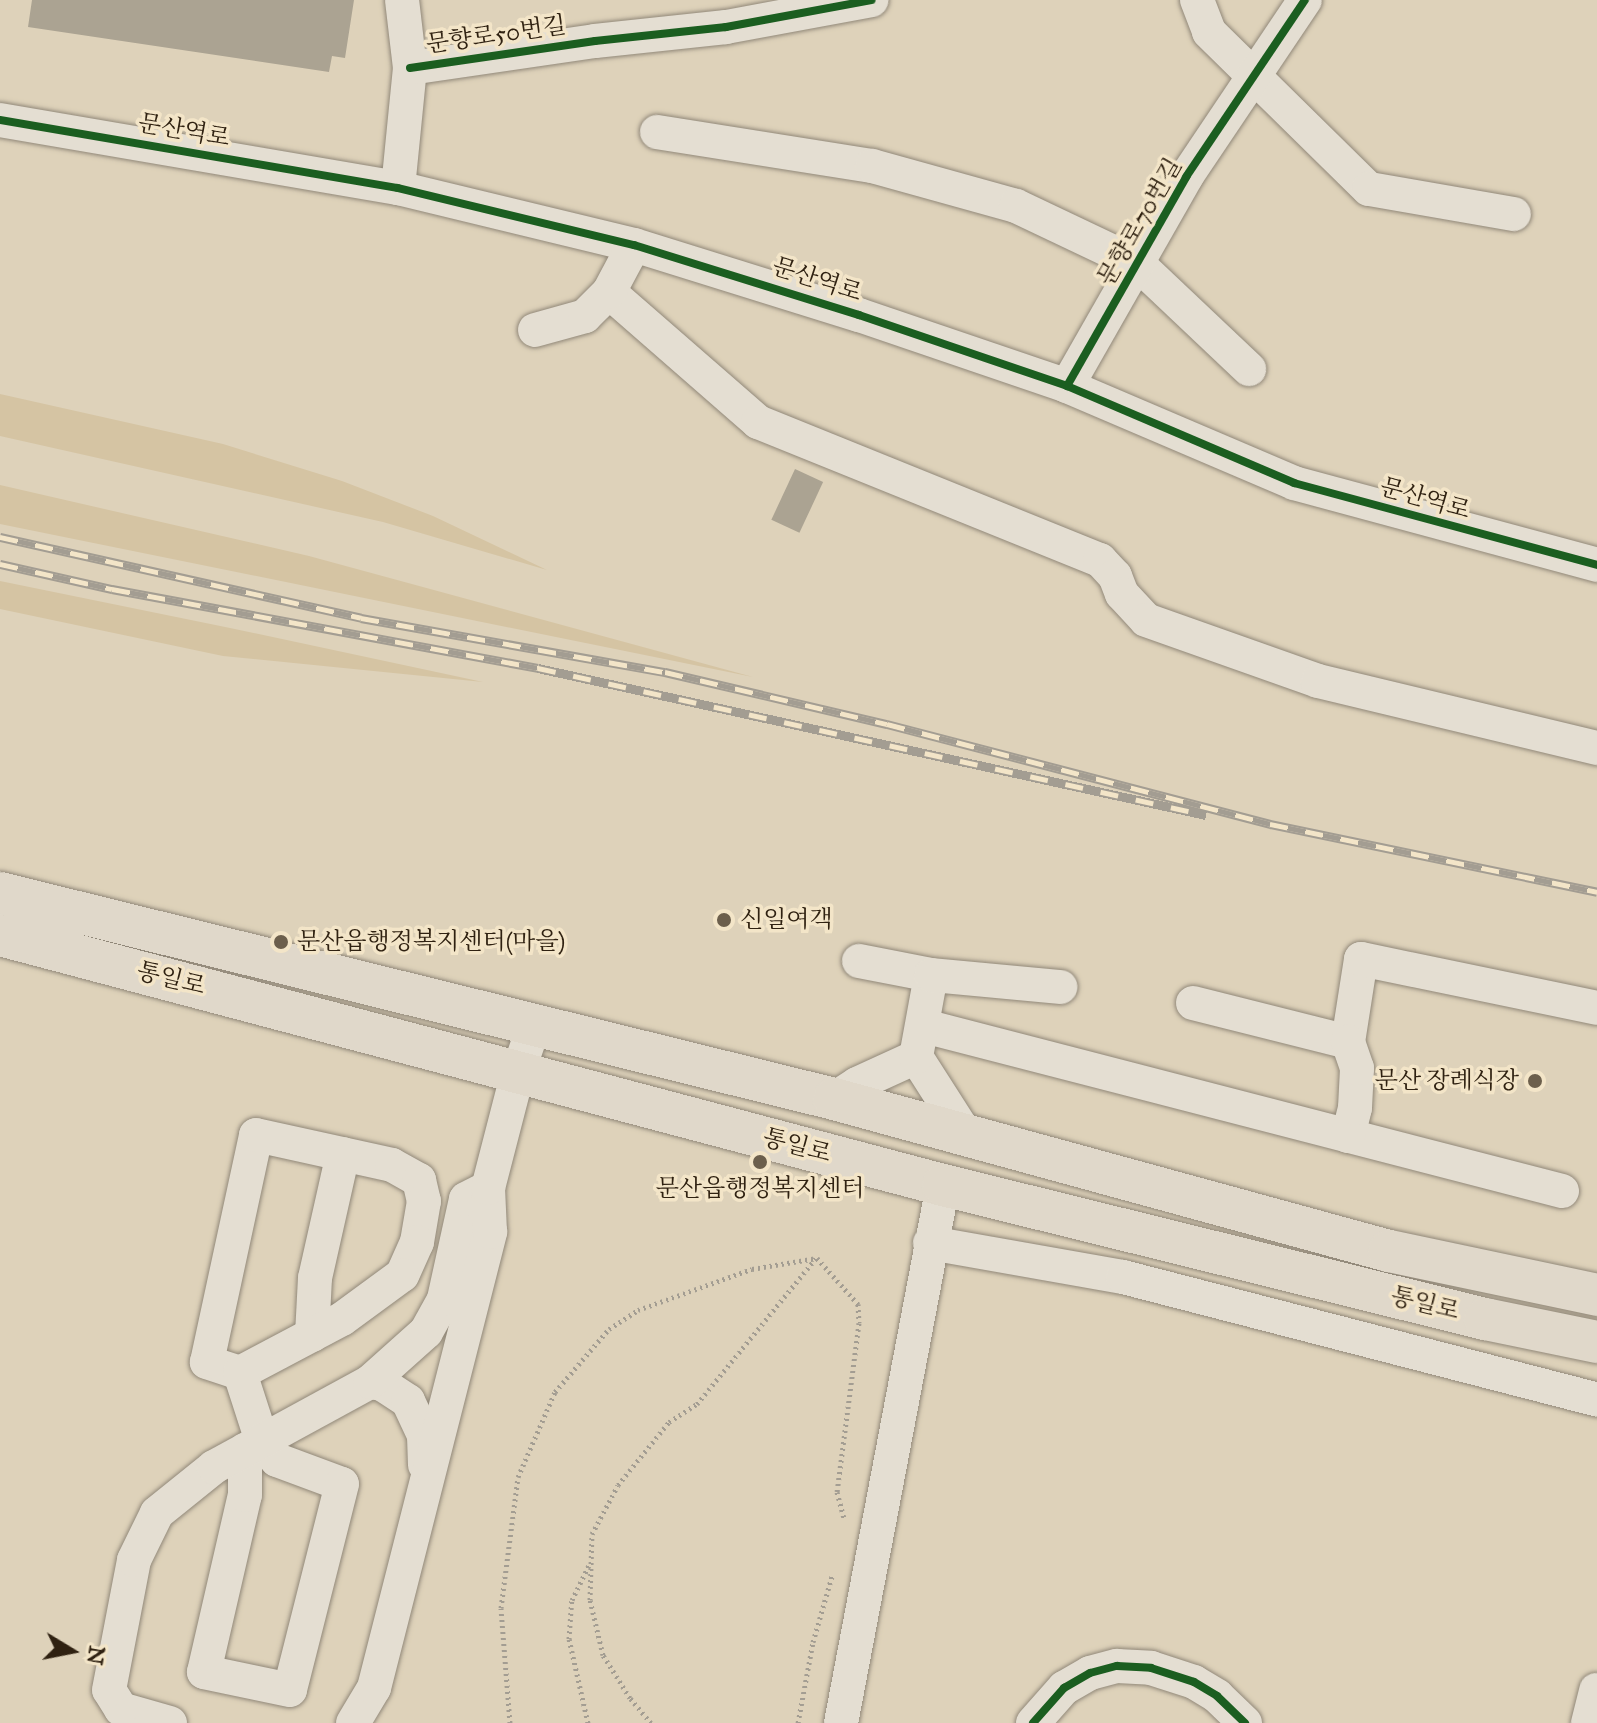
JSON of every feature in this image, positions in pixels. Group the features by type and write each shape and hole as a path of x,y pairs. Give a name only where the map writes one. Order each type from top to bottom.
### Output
{"main road":[{"name":"통일로","path":"0,893 535,1023 964,1132 1389,1251 1597,1295"},
{"name":"통일로","path":"0,935 943,1185 1485,1319 1597,1342"}],"street":[{"path":"398,188 410,68 402,0"},
{"name":"문향로50번길","path":"410,68 595,41 726,27 872,0"},
{"path":"1197,0 1209,32 1369,189 1514,214"},
{"name":"문향로70번길","path":"1067,386 1186,177 1305,0"},
{"name":"문산역로","path":"0,120 398,188 634,245 859,315 1067,386 1294,483 1597,565"},
{"path":"657,132 872,166 1016,206 1138,264 1249,369"},
{"path":"535,330 585,316 609,292 634,245"},
{"path":"609,292 758,422 1100,560 1115,576 1122,594 1146,620 1318,681 1597,748"},
{"path":"1348,1136 1355,1108 1357,1068 1348,1042 1361,959 1597,1008"},
{"path":"859,961 931,975 1060,987"},
{"path":"931,975 920,1042 964,1132"},
{"path":"1193,1003 1348,1042"},
{"path":"353,1723 374,1688 490,1232 488,1188 518,1072 535,1023"},
{"path":"834,1099 920,1042 1348,1136 1562,1191"},
{"path":"256,1135 392,1165 419,1180 424,1201 417,1242 402,1275 342,1319 312,1335 240,1373 207,1362 256,1135"},
{"path":"312,1335 315,1278 343,1154"},
{"path":"841,1723 943,1185"},
{"path":"170,1723 121,1709 110,1710 112,1668 134,1560 157,1513 214,1467 370,1382 426,1332 444,1299 466,1199 488,1188"},
{"path":"930,1243 1123,1277 1597,1400"},
{"path":"240,1373 253,1445 245,1495 204,1672 290,1690 342,1484 277,1460 253,1445"},
{"path":"370,1382 382,1384 408,1401 424,1436 426,1486"},
{"path":"1033,1723 1064,1688 1090,1673 1117,1666 1151,1668 1194,1682 1217,1696 1245,1723"},
{"path":"1588,1723 1596,1690"}],"path":[{"path":"817,1258 858,1304 859,1323 837,1492 844,1515 842,1531"},
{"path":"651,1723 630,1698 603,1655 590,1600 592,1534 618,1485 669,1422 697,1404 817,1258"},
{"path":"510,1723 501,1608 518,1477 555,1392 609,1329 638,1310 752,1269 817,1258"},
{"path":"588,1723 569,1639 572,1600 591,1561"},
{"path":"798,1723 813,1642 832,1574"}],"shaded area":[{"path":"0,394 223,444 342,481 433,516 547,570 383,522 0,436"},
{"path":"0,485 309,556 753,677 0,524"},
{"path":"0,581 483,682 223,656 0,609"}],"building":[{"path":"32,0 354,0 345,58 332,56 329,72 28,27"},
{"path":"795,469 823,482 799,533 771,520"}],"railway":[{"path":"0,537 361,618 665,672 887,724 1270,824 1597,892"},
{"path":"0,564 112,589 538,668 1206,815"}],"cycle path":[{"path":"410,68 595,41 726,27 872,0"},
{"path":"1067,386 1186,177 1305,0"},
{"path":"0,120 398,188 634,245 859,315 1067,386 1294,483 1597,565"},
{"path":"1033,1723 1064,1688 1090,1673 1117,1666 1151,1668 1194,1682 1217,1696 1245,1723"}],"place":[{"name":"신일여객","path":"724,920"},
{"name":"문산읍행정복지센터(마을)","path":"281,942"},
{"name":"문산 장례식장","path":"1535,1081"},
{"name":"문산읍행정복지센터","path":"760,1162"}]}
